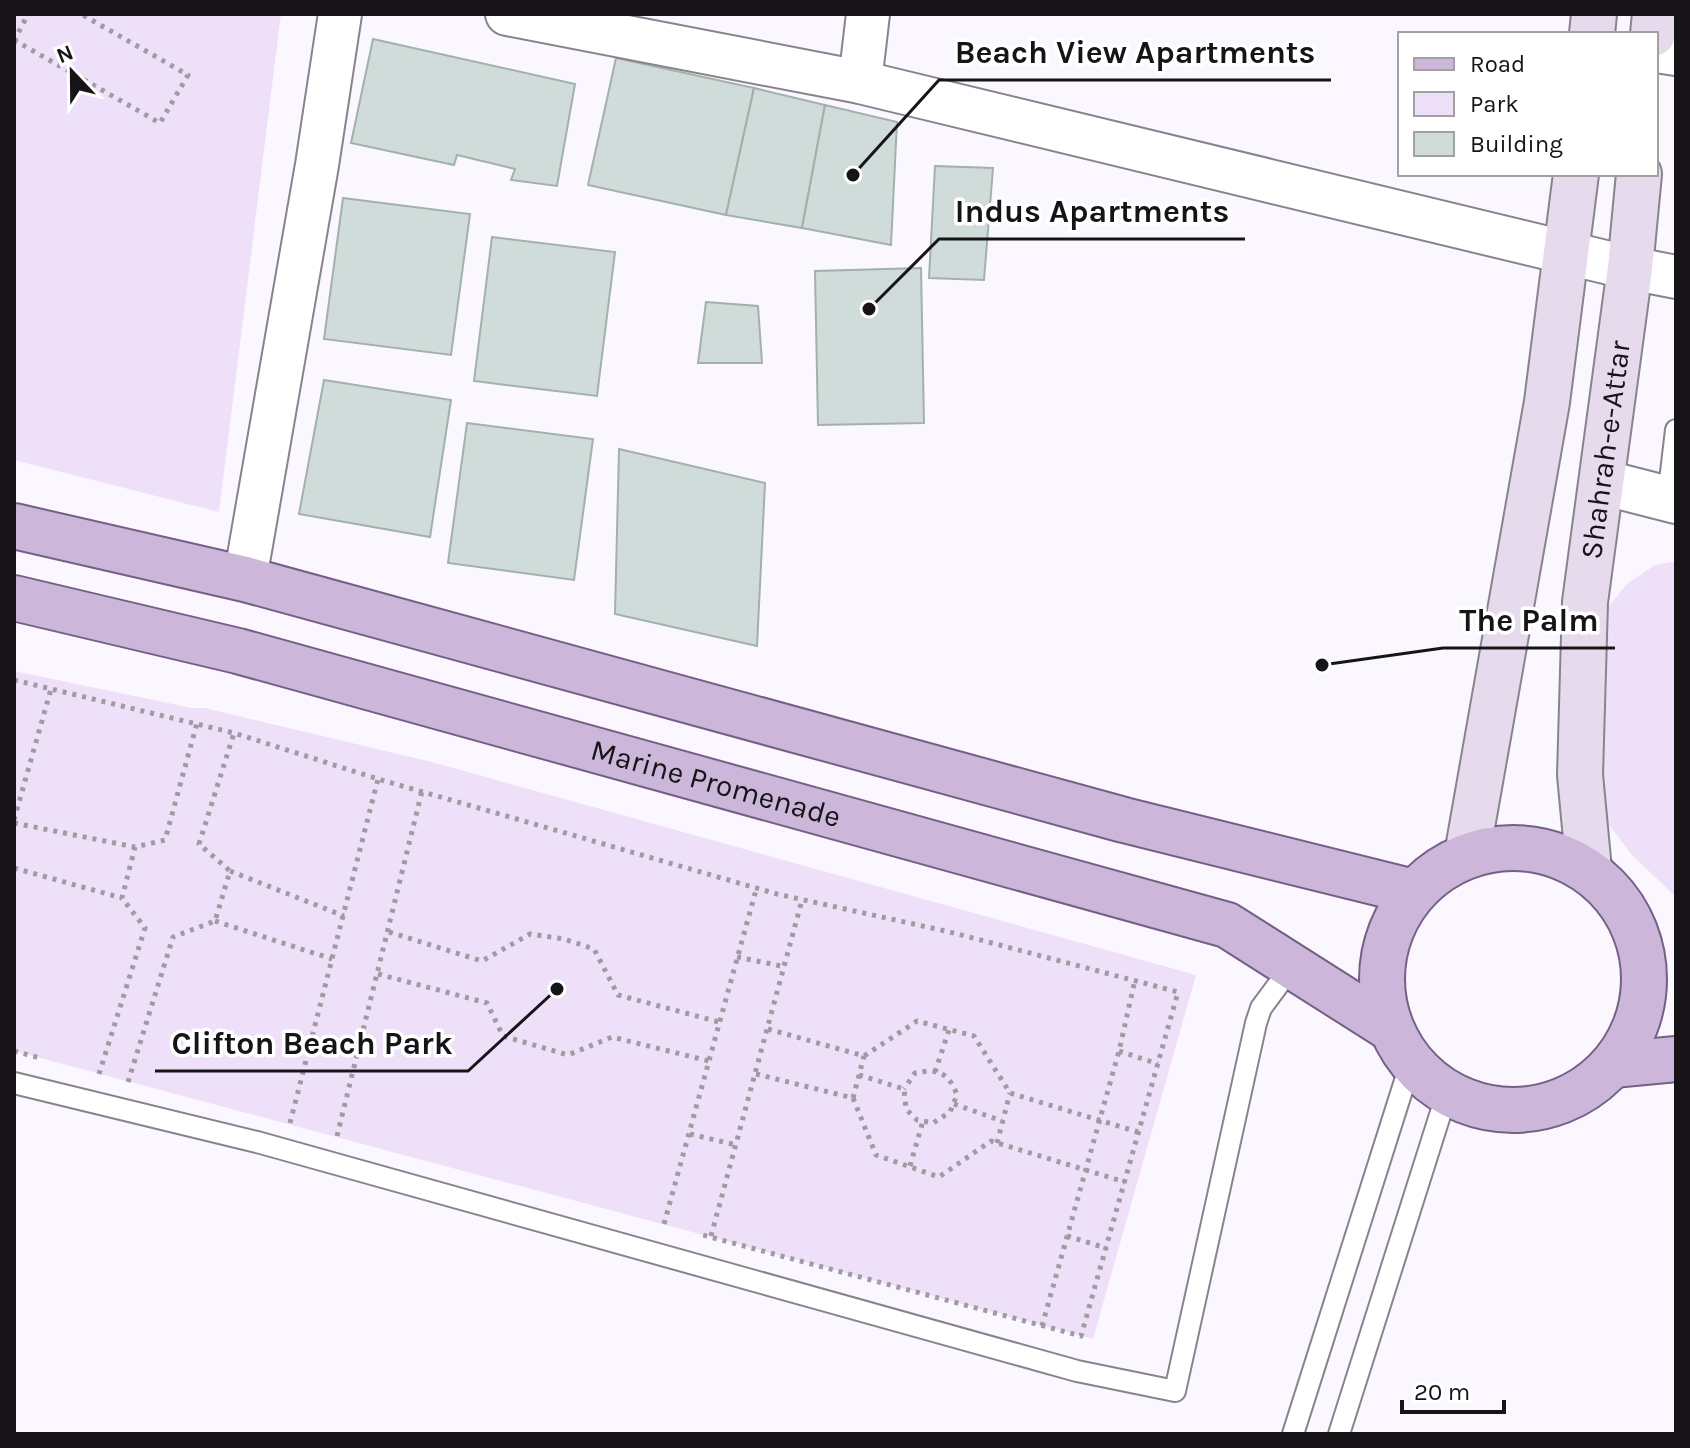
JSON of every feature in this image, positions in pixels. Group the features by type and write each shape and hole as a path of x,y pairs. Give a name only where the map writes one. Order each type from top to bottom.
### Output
{"main road":[{"path":"1467,855 1547,402 1576,176"},
{"name":"Shahrah-e-Attar","path":"1589,870 1580,775 1585,617 1639,176"},
{"path":"14,526 245,579 1140,824 1414,892"},
{"name":"Marine Promenade","path":"14,598 238,651 1227,925 1292,966 1401,1045"},
{"path":"1508,847 1551,852 1589,870 1656,936 1645,964 1644,1000 1633,1035 1613,1065 1584,1090 1549,1105 1511,1110 1477,1105 1447,1093 1427,1079 1401,1045 1382,993 1383,957 1394,922 1414,892 1438,870 1467,855 1508,847"},
{"path":"1613,1065 1676,1059"}],"street":[{"path":"245,579 340,14"},
{"path":"507,14 860,82 1676,277"},
{"path":"860,82 868,14"},
{"path":"1602,482 1672,499"}],"lane":[{"path":"1672,499 1676,430"},
{"path":"14,1083 257,1142 1077,1371 1175,1391 1256,1023 1261,1008 1292,966"},
{"path":"1293,1434 1401,1045"},
{"path":"1339,1434 1447,1093"}],"path":[{"path":"28,14 14,41 160,123 188,75 81,14"},
{"path":"14,680 234,733 378,779 802,900 950,932 1178,992 1081,1336"},
{"path":"51,689 14,822 135,847 165,840 198,723"},
{"path":"234,733 199,844 230,871 344,916"},
{"path":"290,1124 378,779"},
{"path":"337,1136 422,791"},
{"path":"122,898 135,847"},
{"path":"14,868 122,898 145,928 99,1074"},
{"path":"215,921 230,871"},
{"path":"664,1224 756,890"},
{"path":"711,1236 802,900"},
{"path":"128,1082 173,937 215,921 332,959"},
{"path":"389,932 482,961 530,934 564,939 594,949 618,995 719,1022"},
{"path":"737,957 786,967"},
{"path":"378,974 487,1003 503,1036 568,1055 612,1037 709,1061"},
{"path":"1042,1326 1119,1051 1135,980"},
{"path":"1125,1182 991,1141 939,1177 876,1155 853,1098 864,1056 917,1021 974,1036 1010,1093 1139,1132"},
{"path":"768,1029 864,1056"},
{"path":"935,1072 949,1030"},
{"path":"1119,1051 1158,1064"},
{"path":"935,1072 952,1080 957,1095 954,1104 950,1112 933,1123 917,1120 906,1109 904,1089 915,1073 935,1072"},
{"path":"756,1074 853,1098"},
{"path":"859,1075 904,1089"},
{"path":"997,1143 1010,1093"},
{"path":"954,1104 1002,1121"},
{"path":"910,1167 923,1121"},
{"path":"690,1134 736,1145"},
{"path":"1067,1236 1106,1248"}],"green space":[{"path":"14,14 281,14 219,512 14,460"},
{"path":"1676,561 1676,897 1632,855 1609,825 1598,792 1598,656 1608,607 1627,584 1655,565"},
{"path":"14,671 192,708 205,708 432,762 1196,975 1093,1339 14,1051"}],"building":[{"path":"373,39 575,84 557,186 511,180 515,169 457,155 454,165 351,143"},
{"path":"616,58 754,88 726,215 588,185"},
{"path":"754,88 825,105 802,228 726,215"},
{"path":"825,105 897,122 891,245 802,228"},
{"path":"935,166 993,168 984,280 929,278"},
{"path":"343,198 470,214 451,355 324,339"},
{"path":"492,237 615,252 597,396 474,381"},
{"path":"921,268 924,423 818,425 815,271"},
{"path":"706,302 758,306 762,363 698,363"},
{"path":"324,380 451,400 430,537 299,514"},
{"path":"467,423 593,439 574,580 448,563"},
{"path":"619,449 765,483 757,646 615,614"}],"place":[{"name":"Beach View Apartments","path":"853,175"},
{"name":"Indus Apartments","path":"869,309"},
{"name":"The Palm","path":"1322,665"},
{"name":"Clifton Beach Park","path":"557,989"}]}
